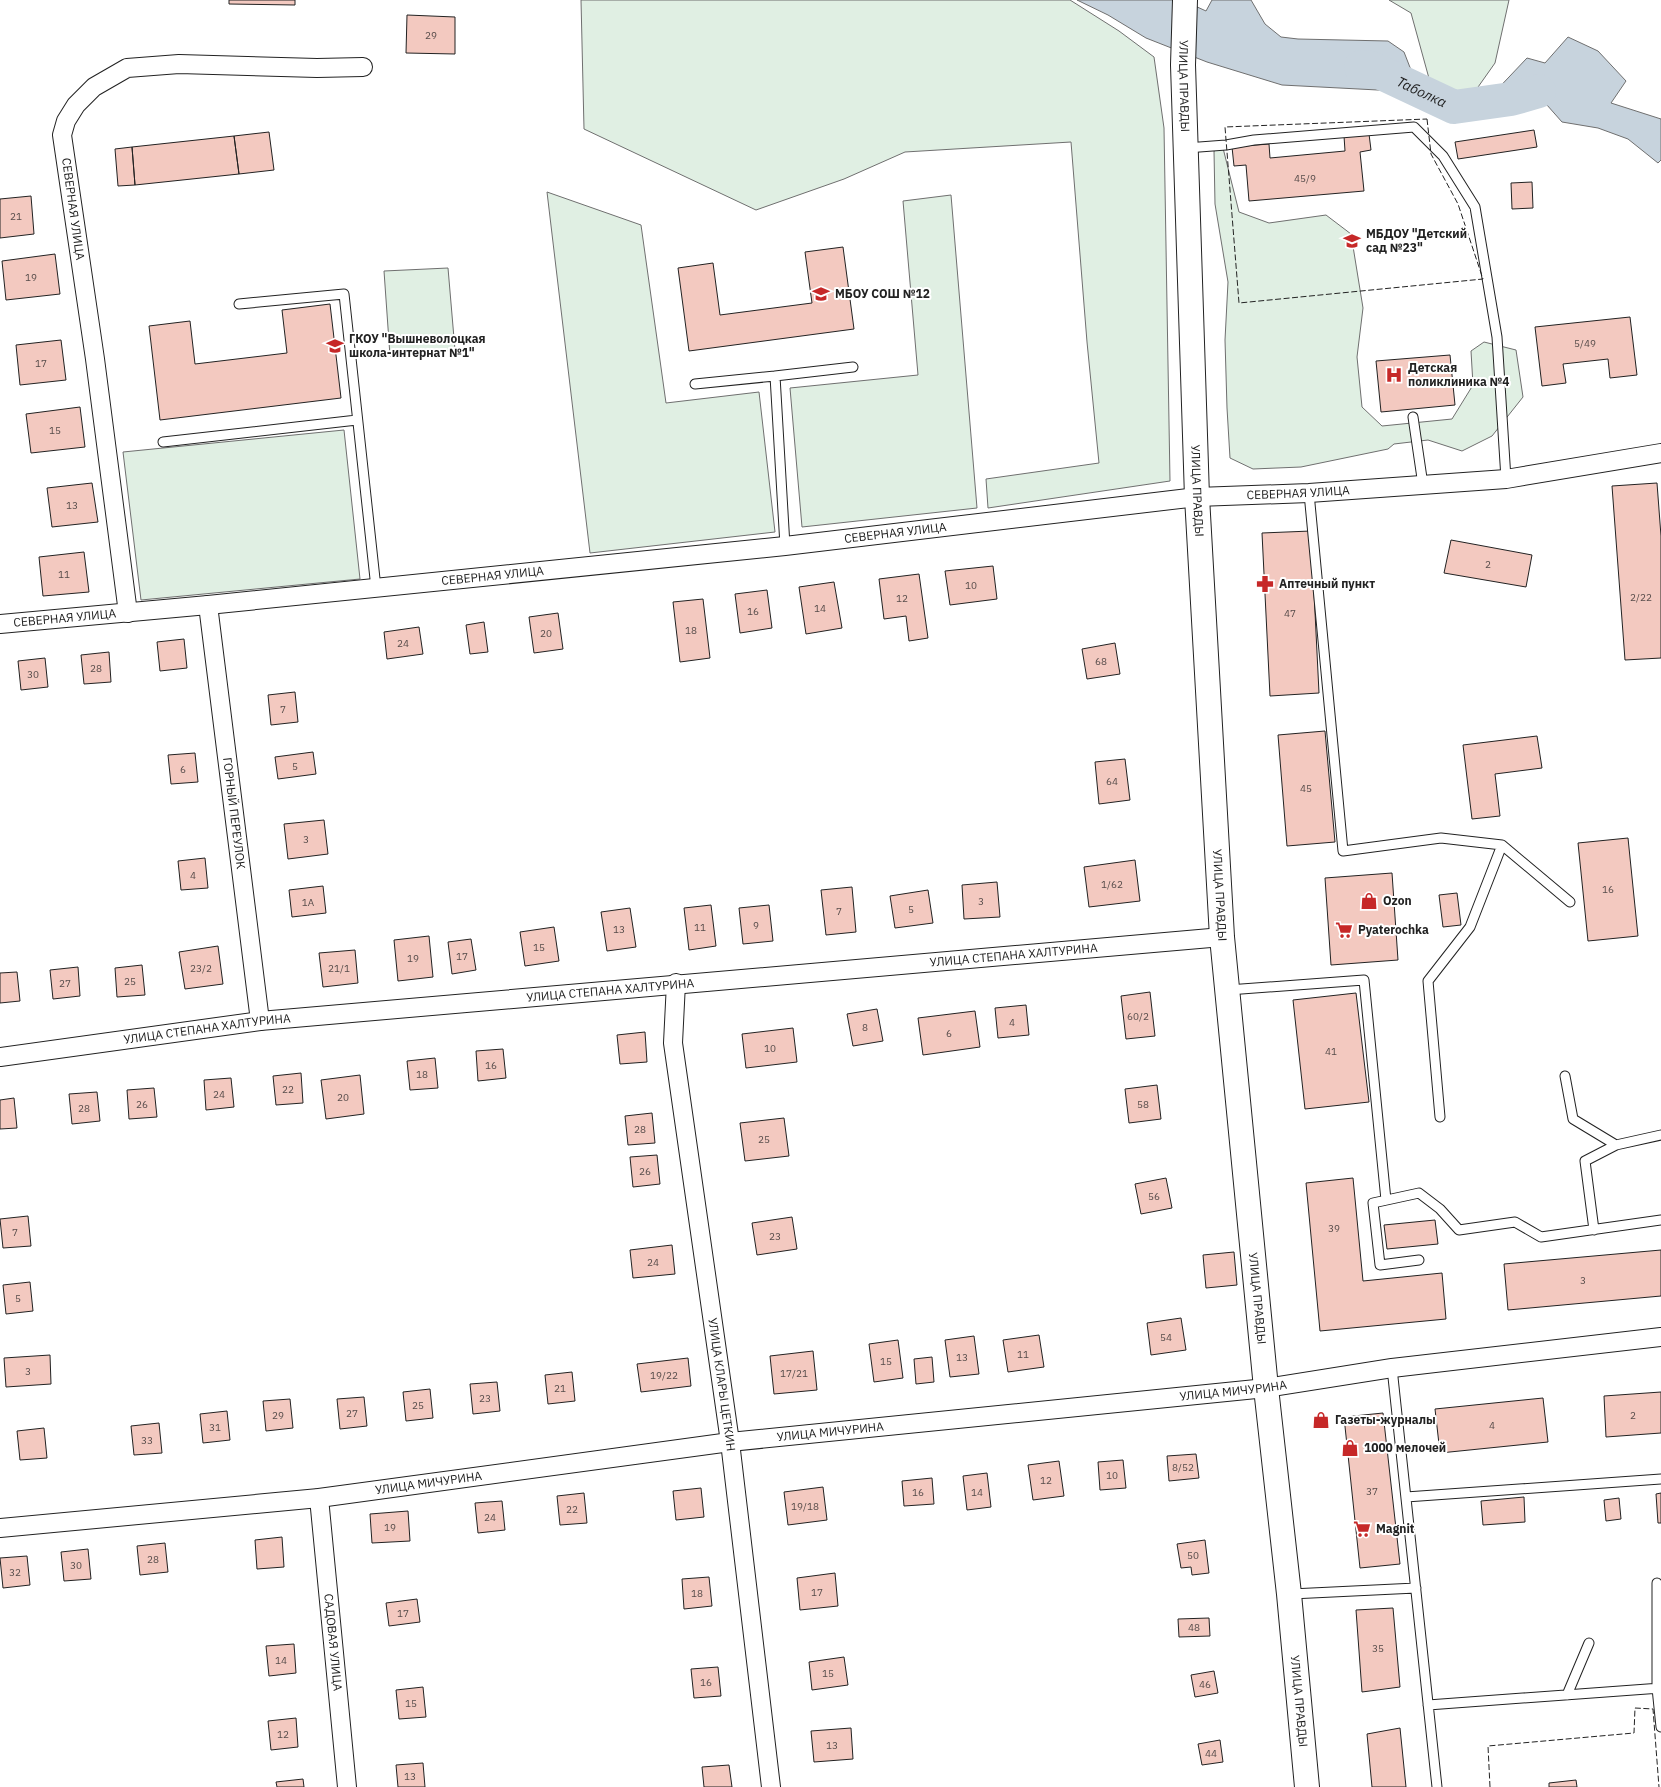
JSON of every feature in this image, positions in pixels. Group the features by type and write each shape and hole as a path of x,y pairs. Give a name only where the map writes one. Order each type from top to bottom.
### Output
{"street":[{"name":"УЛИЦА ПРАВДЫ","path":"1185,0 1183,65 1197,497 1222,937 1307,1787"},
{"name":"СЕВЕРНАЯ УЛИЦА","path":"128,613 95,359 62,136 66,122 76,105 94,88 127,68 179,64 317,68 363,67"},
{"name":"СЕВЕРНАЯ УЛИЦА","path":"0,624 128,613 785,546 1197,497 1309,493 1506,479 1661,453"},
{"name":"ГОРНЫЙ ПЕРЕУЛОК","path":"208,605 260,1021"},
{"name":"УЛИЦА СТЕПАНА ХАЛТУРИНА","path":"0,1057 260,1021 676,983 1222,937"},
{"name":"УЛИЦА КЛАРЫ ЦЕТКИН","path":"676,983 673,1043 730,1442 770,1787"},
{"name":"УЛИЦА МИЧУРИНА","path":"0,1528 319,1498 730,1442 1266,1388 1392,1368 1661,1337"},
{"name":"САДОВАЯ УЛИЦА","path":"319,1498 348,1787"}],"lane":[{"path":"1186,148 1226,145 1254,140 1414,127 1443,156 1475,207 1497,337 1506,479"},
{"path":"239,304 344,294 376,588"},
{"path":"695,384 853,367"},
{"path":"775,376 785,546"},
{"path":"1413,416 1423,485"},
{"path":"163,442 357,420"},
{"path":"1309,493 1343,851 1441,838 1502,845 1570,902"},
{"path":"1440,1117 1428,981 1470,927 1502,845"},
{"path":"1228,990 1364,980 1386,1200"},
{"path":"1565,1076 1573,1118 1616,1144"},
{"path":"1594,1230 1585,1161 1616,1144 1661,1135"},
{"path":"1419,1260 1380,1265 1373,1203 1419,1192 1440,1209 1459,1230 1515,1222 1541,1237 1661,1220"},
{"path":"1392,1368 1437,1787"},
{"path":"1406,1497 1661,1479"},
{"path":"1656,1583 1661,1727"},
{"path":"1289,1594 1416,1588"},
{"path":"1567,1695 1589,1643"},
{"path":"1428,1705 1659,1688"}],"green space":[{"path":"581,0 1070,0 1119,31 1154,57 1164,128 1170,481 988,508 986,479 1099,463 1071,142 905,152 844,179 756,210 584,129"},
{"path":"1389,0 1509,0 1495,63 1471,97 1430,82 1411,13"},
{"path":"1223,148 1239,212 1269,223 1326,215 1351,234 1363,308 1357,357 1362,407 1382,426 1452,419 1473,385 1471,351 1484,342 1516,350 1523,397 1492,436 1462,451 1428,440 1394,444 1388,449 1301,467 1253,469 1230,458 1225,340 1228,282 1215,204 1214,151"},
{"path":"547,192 641,225 666,403 759,392 775,532 590,553"},
{"path":"951,195 977,508 802,527 790,388 918,375 903,201"},
{"path":"448,268 455,350 390,356 384,271"},
{"path":"344,430 360,579 141,600 123,452"}],"shaded area":[{"path":"1077,0 1182,0 1206,11 1212,0 1251,0 1265,24 1281,37 1388,41 1404,52 1411,70 1397,91 1282,85 1207,62 1146,38 1108,15"},
{"path":"1568,37 1598,51 1626,81 1611,103 1661,119 1661,160 1658,163 1628,139 1598,128 1562,122 1539,96 1498,105 1491,96 1527,58 1545,63"}],"building":[{"path":"229,0 295,0 295,5 229,4"},
{"path":"407,15 455,17 455,54 406,53"},
{"path":"1534,130 1537,147 1458,159 1455,142"},
{"path":"269,132 274,170 239,174 234,136"},
{"path":"1369,134 1371,150 1360,152 1364,191 1249,201 1246,165 1234,166 1232,147 1269,144 1270,158 1345,151 1344,136"},
{"path":"234,136 239,174 135,185 132,147"},
{"path":"132,147 135,185 118,186 115,149"},
{"path":"1532,182 1533,208 1512,209 1511,183"},
{"path":"31,196 34,234 0,238 0,199"},
{"path":"843,247 854,329 689,351 678,268 713,263 720,315 812,303 805,252"},
{"path":"55,254 60,294 6,300 2,261"},
{"path":"330,304 341,398 160,420 149,326 190,321 195,364 287,353 282,310"},
{"path":"1630,317 1637,375 1610,378 1608,359 1563,364 1566,383 1542,386 1535,327"},
{"path":"61,340 66,380 20,385 16,345"},
{"path":"1450,355 1455,405 1381,412 1376,361"},
{"path":"80,407 85,447 31,453 26,414"},
{"path":"92,483 98,522 52,527 47,488"},
{"path":"1657,483 1661,536 1661,658 1625,660 1612,486"},
{"path":"1311,531 1319,693 1270,696 1262,533"},
{"path":"1451,540 1532,555 1526,587 1444,573"},
{"path":"84,552 89,592 43,596 39,557"},
{"path":"993,566 997,599 950,605 945,571"},
{"path":"919,574 928,638 909,641 906,616 884,619 879,579"},
{"path":"834,582 842,628 806,634 799,587"},
{"path":"767,590 772,628 740,633 735,594"},
{"path":"703,599 710,658 680,662 673,602"},
{"path":"558,613 563,649 534,653 529,617"},
{"path":"484,622 488,652 470,654 466,625"},
{"path":"419,627 423,654 387,659 384,632"},
{"path":"184,639 187,668 160,671 157,642"},
{"path":"1115,643 1120,674 1087,679 1082,649"},
{"path":"109,652 111,682 84,684 81,655"},
{"path":"45,658 48,687 21,690 18,661"},
{"path":"295,692 298,722 271,725 268,695"},
{"path":"1325,731 1335,842 1287,846 1278,735"},
{"path":"1537,736 1542,768 1495,774 1500,816 1472,819 1463,745"},
{"path":"313,752 316,774 278,779 275,757"},
{"path":"195,753 198,782 171,784 168,755"},
{"path":"1125,759 1130,800 1099,804 1095,762"},
{"path":"324,820 328,854 288,859 284,824"},
{"path":"1628,838 1638,936 1588,941 1578,843"},
{"path":"205,858 208,888 181,890 178,861"},
{"path":"1135,860 1140,901 1089,907 1084,867"},
{"path":"1392,873 1398,960 1331,965 1325,878"},
{"path":"997,882 1000,917 964,919 962,885"},
{"path":"323,886 326,913 292,917 289,890"},
{"path":"852,887 856,932 826,935 821,890"},
{"path":"928,890 933,923 895,928 890,896"},
{"path":"1457,893 1461,925 1443,927 1439,895"},
{"path":"711,905 716,946 689,950 684,908"},
{"path":"769,905 773,941 743,944 739,908"},
{"path":"630,908 636,947 607,951 601,912"},
{"path":"554,927 559,961 525,966 520,932"},
{"path":"429,936 433,977 398,981 394,940"},
{"path":"471,939 476,970 452,974 448,942"},
{"path":"218,946 223,984 185,989 179,952"},
{"path":"355,950 358,983 323,987 319,953"},
{"path":"142,965 145,995 117,997 115,968"},
{"path":"78,967 80,996 53,999 50,970"},
{"path":"17,972 20,1001 0,1003 0,973"},
{"path":"1150,992 1155,1036 1126,1039 1121,996"},
{"path":"1356,993 1369,1102 1305,1109 1293,1000"},
{"path":"1026,1005 1029,1035 998,1038 995,1008"},
{"path":"877,1009 883,1041 853,1046 847,1014"},
{"path":"975,1011 980,1047 923,1055 918,1018"},
{"path":"793,1028 797,1062 746,1068 742,1034"},
{"path":"645,1032 647,1062 620,1064 617,1035"},
{"path":"503,1049 506,1078 478,1081 476,1051"},
{"path":"435,1058 438,1088 410,1090 407,1061"},
{"path":"301,1073 303,1103 276,1105 273,1076"},
{"path":"360,1075 364,1114 326,1119 321,1080"},
{"path":"231,1078 234,1107 206,1110 204,1080"},
{"path":"1157,1085 1161,1119 1129,1123 1125,1089"},
{"path":"154,1088 157,1117 129,1119 127,1090"},
{"path":"97,1092 100,1121 72,1124 69,1094"},
{"path":"14,1098 17,1128 0,1129 0,1100"},
{"path":"652,1113 655,1143 628,1145 625,1116"},
{"path":"784,1118 789,1156 745,1161 740,1123"},
{"path":"657,1155 660,1184 633,1187 630,1157"},
{"path":"1166,1178 1172,1208 1141,1214 1135,1184"},
{"path":"1353,1178 1363,1281 1442,1273 1446,1319 1320,1331 1306,1183"},
{"path":"28,1216 31,1246 3,1248 0,1219"},
{"path":"792,1217 797,1249 757,1255 752,1223"},
{"path":"1435,1220 1438,1244 1387,1249 1384,1225"},
{"path":"672,1245 675,1274 633,1278 630,1250"},
{"path":"1661,1250 1661,1296 1508,1310 1504,1264"},
{"path":"1234,1252 1237,1285 1206,1288 1203,1255"},
{"path":"30,1282 33,1311 6,1314 3,1285"},
{"path":"1181,1318 1186,1350 1151,1355 1147,1323"},
{"path":"1039,1335 1044,1367 1008,1372 1003,1340"},
{"path":"974,1336 979,1374 950,1377 945,1340"},
{"path":"898,1340 903,1378 874,1382 869,1344"},
{"path":"813,1351 817,1390 774,1394 770,1356"},
{"path":"50,1355 51,1384 6,1387 4,1358"},
{"path":"932,1357 934,1382 916,1384 914,1359"},
{"path":"688,1358 691,1386 641,1392 637,1364"},
{"path":"572,1372 575,1401 548,1404 545,1375"},
{"path":"497,1382 500,1411 473,1414 470,1384"},
{"path":"430,1389 433,1418 406,1421 403,1392"},
{"path":"1661,1392 1661,1433 1606,1437 1604,1396"},
{"path":"364,1397 367,1426 340,1429 337,1399"},
{"path":"1543,1398 1548,1442 1440,1453 1435,1409"},
{"path":"290,1399 293,1428 266,1431 263,1401"},
{"path":"227,1411 230,1440 203,1443 200,1414"},
{"path":"1383,1413 1400,1564 1360,1568 1344,1417"},
{"path":"159,1423 162,1453 134,1455 131,1426"},
{"path":"44,1428 47,1458 20,1460 17,1431"},
{"path":"1196,1454 1199,1478 1169,1481 1167,1456"},
{"path":"1123,1460 1126,1488 1100,1490 1098,1462"},
{"path":"1059,1461 1064,1496 1033,1500 1028,1465"},
{"path":"987,1473 991,1507 967,1510 963,1476"},
{"path":"932,1478 934,1504 904,1506 902,1481"},
{"path":"823,1487 827,1520 788,1525 784,1492"},
{"path":"701,1488 704,1517 676,1520 673,1491"},
{"path":"584,1493 587,1523 560,1525 557,1496"},
{"path":"1661,1493 1661,1523 1658,1523 1656,1494"},
{"path":"1524,1497 1525,1522 1483,1525 1481,1501"},
{"path":"1619,1498 1621,1519 1606,1521 1604,1500"},
{"path":"502,1501 505,1530 478,1533 475,1503"},
{"path":"408,1511 410,1541 372,1543 370,1514"},
{"path":"282,1537 284,1567 257,1569 255,1540"},
{"path":"1205,1540 1209,1573 1192,1575 1191,1567 1181,1568 1177,1544"},
{"path":"165,1543 168,1572 140,1575 137,1546"},
{"path":"88,1549 91,1579 64,1581 61,1552"},
{"path":"27,1556 30,1585 3,1588 0,1558"},
{"path":"835,1573 838,1606 800,1610 797,1578"},
{"path":"709,1577 712,1606 684,1609 682,1579"},
{"path":"417,1599 420,1622 389,1626 386,1603"},
{"path":"1393,1608 1400,1687 1362,1692 1356,1610"},
{"path":"1209,1618 1210,1636 1179,1637 1178,1619"},
{"path":"294,1644 296,1673 269,1676 266,1646"},
{"path":"844,1657 848,1685 812,1690 809,1662"},
{"path":"718,1667 721,1696 694,1698 691,1669"},
{"path":"1214,1671 1218,1693 1195,1697 1191,1675"},
{"path":"423,1687 426,1717 399,1719 396,1690"},
{"path":"296,1718 298,1747 271,1750 268,1721"},
{"path":"851,1728 853,1759 814,1762 811,1731"},
{"path":"1400,1728 1406,1787 1372,1787 1367,1734"},
{"path":"1220,1740 1223,1762 1202,1765 1198,1744"},
{"path":"423,1763 425,1787 398,1787 396,1765"},
{"path":"729,1765 732,1787 704,1787 702,1767"},
{"path":"303,1779 304,1787 277,1787 276,1782"},
{"path":"1576,1780 1577,1787 1549,1787 1549,1783"}],"waterway":[{"name":"Таболка","path":"1361,67 1371,68 1454,107 1511,99 1539,91"}],"fence":[{"path":"1427,119 1431,154 1458,204 1483,279 1239,303 1225,127 1427,119"},
{"path":"1490,1787 1488,1746 1634,1733 1635,1708 1653,1709 1659,1787"}],"place":[{"name":"МБДОУ \"Детский сад №23\"","path":"1352,241"},
{"name":"МБОУ СОШ №12","path":"821,294"},
{"name":"ГКОУ \"Вышневолоцкая школа-интернат №1\"","path":"335,346"},
{"name":"Детская поликлиника №4","path":"1394,375"},
{"name":"Аптечный пункт","path":"1265,584"},
{"name":"Ozon","path":"1369,901"},
{"name":"Pyaterochka","path":"1344,930"},
{"name":"Газеты-журналы","path":"1321,1420"},
{"name":"1000 мелочей","path":"1350,1448"},
{"name":"Magnit","path":"1362,1529"}]}
